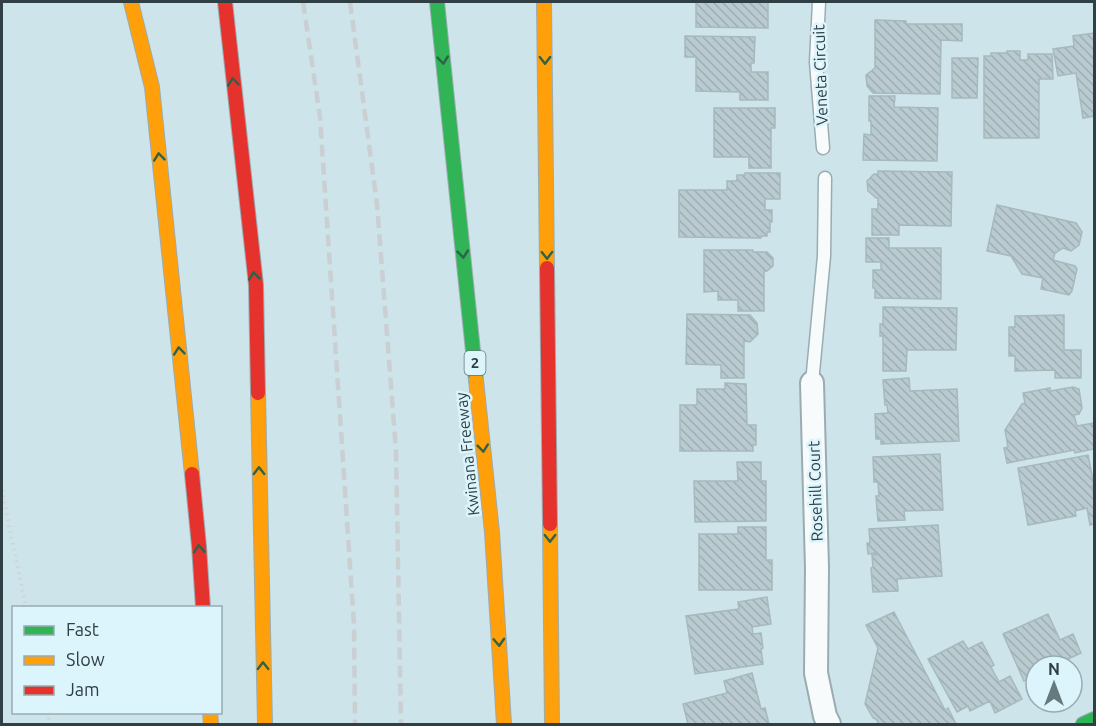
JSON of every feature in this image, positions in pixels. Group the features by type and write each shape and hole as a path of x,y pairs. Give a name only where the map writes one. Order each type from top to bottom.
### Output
{"main road":[{"path":"130,2 152,87 186,409 203,606"},
{"path":"225,2 255,285 265,724"},
{"name":"Kwinana Freeway","path":"437,2 492,532 504,724"},
{"path":"544,2 552,724"},
{"path":"1083,724 1095,719"}],"street":[{"name":"Rosehill Court","path":"812,382 817,568 816,673 825,716 829,724"}],"lane":[{"name":"Veneta Circuit","path":"819,2 816,62 823,148"},
{"name":"Rosehill Court","path":"812,382 824,255 825,178"}],"path":[{"path":"2,490 26,606"}],"building":[{"path":"696,2 768,2 768,28 696,27"},
{"path":"875,20 906,21 906,24 962,24 962,41 941,40 940,94 873,93 867,86 866,75 875,68"},
{"path":"1094,33 1094,116 1083,118 1076,73 1058,76 1053,49 1074,46 1073,36"},
{"path":"685,36 755,37 754,63 751,63 751,72 768,72 768,100 740,100 740,92 696,91 696,57 685,57"},
{"path":"1007,51 1020,51 1020,60 1028,60 1028,54 1052,54 1053,79 1039,79 1039,138 984,138 984,56 991,56 991,53 1007,53"},
{"path":"952,58 978,58 977,98 952,98"},
{"path":"869,96 895,96 894,107 938,108 937,161 863,160 864,134 871,135"},
{"path":"714,108 775,108 775,128 771,128 771,168 749,168 749,157 714,157"},
{"path":"878,171 952,172 951,226 899,225 899,235 872,235 872,209 878,209 878,198 868,191 867,181 874,174 878,174"},
{"path":"745,173 780,173 780,199 765,199 765,210 772,210 772,222 770,222 770,232 767,232 767,236 761,236 761,238 679,237 679,190 727,190 727,181 737,181 737,175 745,175"},
{"path":"997,205 1076,223 1082,232 1079,245 1071,251 1063,248 1055,253 1053,260 1075,266 1077,269 1069,295 1041,289 1043,278 1022,274 1011,256 987,251"},
{"path":"866,238 889,238 889,248 941,248 941,299 875,298 873,270 881,270 881,262 866,262"},
{"path":"704,250 753,250 753,252 767,252 773,258 773,266 764,271 764,311 738,311 738,300 718,300 718,291 704,292"},
{"path":"883,307 957,308 956,350 907,350 906,371 883,371 883,336 880,336 880,324 883,324"},
{"path":"687,314 750,315 757,323 758,334 750,342 744,341 744,378 721,378 721,365 686,364"},
{"path":"1064,315 1064,350 1081,350 1081,378 1055,378 1055,370 1015,371 1015,356 1009,356 1009,327 1015,327 1015,316"},
{"path":"909,378 910,391 957,389 959,441 881,444 881,439 876,439 875,414 888,413 883,380"},
{"path":"725,383 746,384 747,425 756,425 756,445 753,445 753,451 680,451 680,405 697,405 697,389 725,389"},
{"path":"1073,387 1079,389 1082,408 1079,414 1074,415 1077,426 1094,423 1094,449 1075,453 1074,450 1007,463 1004,448 1008,447 1005,430 1022,404 1025,403 1023,393"},
{"path":"940,454 943,510 904,511 905,520 878,521 876,496 879,496 878,482 874,482 873,457"},
{"path":"1088,455 1094,485 1092,486 1094,524 1090,525 1087,508 1075,511 1076,516 1028,525 1018,468"},
{"path":"737,462 761,462 761,481 766,481 766,521 695,522 694,481 738,481"},
{"path":"938,525 942,576 897,579 898,591 873,592 872,555 876,553 868,554 869,529"},
{"path":"738,527 766,527 766,560 772,560 772,590 699,590 699,534 738,534"},
{"path":"767,597 771,624 752,627 753,634 761,633 763,664 695,674 686,616 739,609 738,602"},
{"path":"894,612 945,710 948,708 956,724 879,724 865,704 878,648 866,625"},
{"path":"1048,614 1060,640 1073,634 1081,653 1024,654 1024,681 1003,634"},
{"path":"963,641 968,649 982,642 994,665 991,667 999,682 1010,676 1022,699 995,713 990,701 970,711 968,706 957,712 928,659"},
{"path":"752,673 761,709 765,708 769,724 688,724 683,704 727,693 724,681"}],"railway":[{"path":"303,2 320,117 354,625 355,724"},
{"path":"350,2 377,204 396,451 401,724"}],"traffic: fast":[{"path":"437,2 476,380"},
{"path":"1083,724 1094,719"}],"traffic: slow":[{"path":"131,2 152,87 192,474"},
{"path":"544,2 547,268"},
{"path":"476,380 492,532 504,724"},
{"path":"258,393 265,724"},
{"path":"550,524 552,724"},
{"path":"210,714 211,724"}],"traffic: jam":[{"path":"225,2 256,285 258,393"},
{"path":"547,268 550,524"},
{"path":"192,474 203,606"}]}
